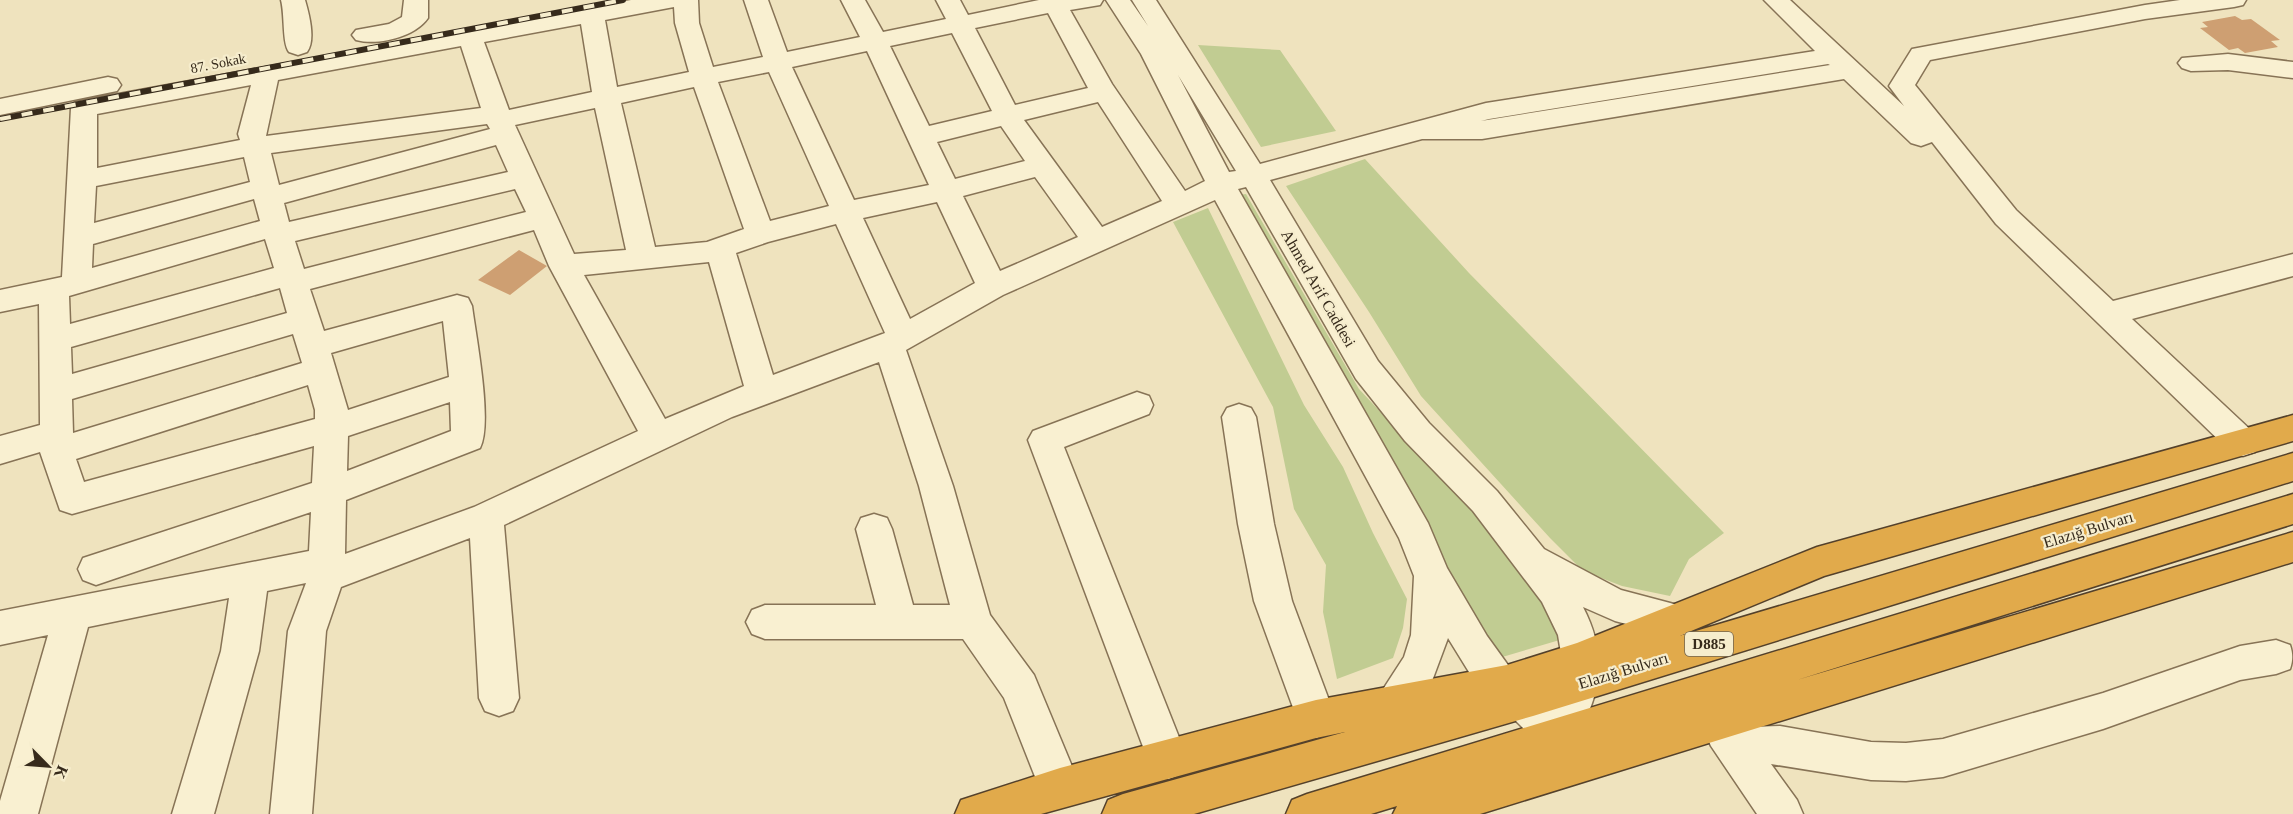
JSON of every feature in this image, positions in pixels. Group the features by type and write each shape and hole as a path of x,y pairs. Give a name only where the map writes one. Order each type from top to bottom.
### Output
{"highway":[{"path":"1580,671 1676,620 1817,563 2293,428"},
{"name":"Elazığ Bulvarı","path":"1123,814 1377,742 1511,693 1580,671 2293,466"},
{"path":"1414,814 1726,734 2289,520"},
{"name":"D885","path":"1306,814 1557,735 1949,617 2289,520"},
{"path":"976,814 1060,788 1316,719 1394,704 1511,693"}],"street":[{"path":"293,0 297,14 298,47"},
{"name":"87. Sokak","path":"0,107 402,28 416,18 416,0"},
{"path":"466,384 332,428 72,500 57,442 55,340 78,238 85,138 84,108 671,0"},
{"path":"686,0 687,23 760,234"},
{"path":"756,0 777,61 847,211 896,342 973,622 1020,688 1060,788"},
{"path":"852,0 875,41 993,287"},
{"path":"948,0 1008,117 1096,241"},
{"path":"0,301 66,287 272,212 500,123 606,97 961,24 1054,2 1090,0"},
{"name":"Ahmed Arif Caddesi","path":"1118,0 1154,54 1221,184 1409,524 1432,575 1474,648 1511,693 1557,735"},
{"name":"Ahmed Arif Caddesi","path":"1144,0 1252,175 1367,370 1417,432 1485,501 1555,591 1577,634 1580,671"},
{"path":"1776,0 2242,443"},
{"path":"2006,218 1902,86 1921,54 2145,12 2234,0"},
{"path":"1054,2 1104,92 1179,204"},
{"path":"592,15 606,97 643,259"},
{"path":"470,37 500,123 564,266 657,437"},
{"path":"2191,63 2228,62 2293,70"},
{"path":"0,628 250,578 326,570 486,517 720,408 896,342 993,287 1202,195 1221,184 1486,111 1843,63"},
{"path":"267,74 252,134 272,212 332,410 326,570 307,631 291,814"},
{"path":"921,137 1104,92"},
{"path":"82,180 255,146 500,123"},
{"path":"564,266 710,252 760,234 847,211 946,191 1042,166"},
{"path":"78,238 525,177"},
{"path":"55,340 292,278 543,218"},
{"path":"720,248 762,393"},
{"path":"2107,314 2293,266"},
{"path":"56,391 313,345 457,306 466,384 468,440 329,492 96,568"},
{"path":"0,450 57,442 192,411 313,345"},
{"path":"1137,405 1045,440 1168,760"},
{"path":"1239,417 1256,524 1273,601 1316,719"},
{"path":"486,517 500,698"},
{"path":"874,529 899,623"},
{"name":"Ahmed Arif Caddesi","path":"1526,553 1585,591 1615,605 1676,620"},
{"name":"Ahmed Arif Caddesi","path":"1377,742 1394,704 1419,668 1428,641 1434,608 1432,575"},
{"path":"193,814 240,651 250,578"},
{"path":"17,814 73,614"},
{"path":"765,622 973,622"},
{"path":"1726,734 1871,761 1906,762 1943,758 2103,711 2240,663 2276,657"},
{"path":"1557,735 1573,705 1580,671"},
{"path":"1726,734 1782,814"}],"green space":[{"path":"1198,45 1280,50 1336,131 1261,147"},
{"path":"1365,159 1469,273 1724,533 1689,559 1670,596 1622,586 1583,571 1421,396 1286,186"},
{"path":"1246,194 1359,389 1535,578 1563,639 1499,658 1475,620 1237,195"},
{"path":"1208,208 1304,405 1343,467 1407,599 1403,628 1393,658 1337,679 1323,612 1326,565 1294,509 1273,407 1173,222"}],"building":[{"path":"2235,16 2242,20 2251,19 2280,40 2271,41 2278,47 2245,53 2238,48 2229,50 2200,28 2208,27 2202,22"},
{"path":"519,250 547,266 510,295 478,280"}],"railway":[{"path":"0,119 623,0"}]}
